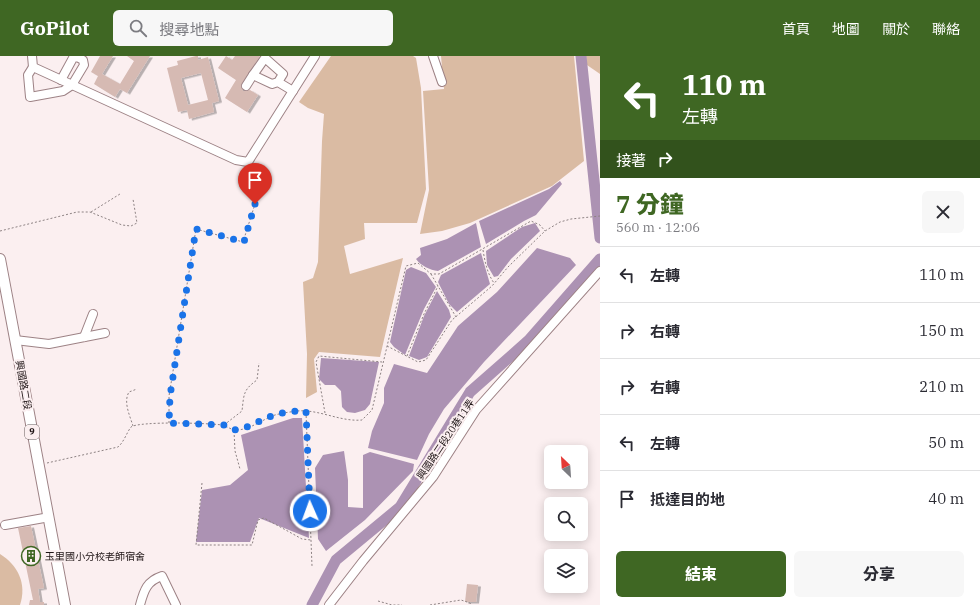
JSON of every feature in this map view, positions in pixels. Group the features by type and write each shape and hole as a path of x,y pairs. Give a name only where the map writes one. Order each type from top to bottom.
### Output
{"main road":[{"name":"興國路二段","path":"0,259 65,605"},
{"name":"興國路二段","path":"0,292 60,605"}],"lane":[{"path":"32,56 33,67 28,75 30,97 63,90 72,85 84,65 84,60 77,57 73,58 61,80"},
{"path":"33,67 236,160 248,162 315,56"},
{"path":"433,56 442,82"},
{"path":"246,86 253,75 265,58 283,74 278,82 272,84 253,75"},
{"path":"278,82 293,91"},
{"name":"興國路二段20巷11弄","path":"329,605 363,561 433,477 476,410 600,271"},
{"path":"84,337 93,314"},
{"path":"15,340 49,344 105,333"},
{"path":"5,525 44,518"},
{"path":"140,605 149,582 162,576 176,605"}],"path":[{"path":"90,212 120,194"},
{"path":"0,230 77,212 90,212 122,225 130,226 137,223 133,199"},
{"path":"169,423 170,396 196,229 244,242 255,204"},
{"path":"387,346 418,362 424,362 452,320 494,283 508,267 545,231 560,222 571,219 600,216"},
{"path":"431,274 440,274 531,221 540,225 545,231"},
{"path":"483,250 485,265 494,283"},
{"path":"39,465 118,447 123,442 131,428 138,424 169,423 224,425 234,430 242,429 276,414 297,411 325,414 353,420 362,420 372,410 406,266 418,263 431,274 456,317"},
{"path":"407,356 424,314 438,286"},
{"path":"325,414 316,362 319,356 383,362"},
{"path":"224,425 242,411 247,387 256,380 259,363"},
{"path":"133,427 126,396 129,392 137,389"},
{"path":"306,411 312,566"},
{"path":"234,430 235,451 240,470"},
{"path":"202,484 196,545 252,545 258,520 264,518 302,540 311,540"},
{"path":"430,605 461,600 470,603 471,605"},
{"path":"378,601 392,605 402,605"}],"shaded area":[{"path":"331,56 413,56 416,58 421,88 426,189 417,223 364,223 365,239 344,246 350,274 403,258 380,357 319,352 314,359 317,392 306,398 307,354 303,282 313,278 318,262 324,114 308,108 299,102"},
{"path":"441,56 574,56 584,161 552,186 470,223 442,231 420,234 429,190 423,91 444,89"},
{"path":"586,56 600,56 600,74 587,65"},
{"path":"560,181 562,184 536,215 486,244 479,221 549,189"},
{"path":"476,223 481,247 438,271 432,270 420,264 416,259 421,255 420,248 447,239"},
{"path":"535,223 540,231 511,259 498,276 494,277 487,265 486,251 522,227"},
{"path":"537,248 570,258 576,265 484,362 444,409 429,434 417,460 368,448 372,431 384,403 384,388 394,364 427,373 458,326 497,292"},
{"path":"481,253 490,284 457,312 449,304 438,282 441,275"},
{"path":"411,267 426,273 436,287 424,309 405,355 390,342 406,270"},
{"path":"437,291 449,310 451,317 427,357 419,360 409,356 424,316"},
{"path":"321,358 379,362 370,404 365,410 355,413 347,412 342,407 341,391 335,385 325,385 319,379"},
{"path":"293,418 302,418 309,538 259,518 250,542 196,542 202,490 230,485 248,470 241,435"},
{"path":"344,451 348,480 348,507 363,508 363,455 370,452 414,464 413,471 365,520 326,551 318,539 315,468 323,455"},
{"path":"0,554 12,564 19,576 22,590 20,605 0,605"}],"building":[{"path":"100,56 113,56 102,74 120,84 134,61 127,56 150,56 127,93 120,89 115,97 94,84 98,76 91,72"},
{"path":"196,56 198,56 198,60 208,57 219,101 212,103 214,112 189,119 187,110 178,112 167,68 178,65 177,61","holes":["201,73 208,100 188,105 181,78"]},
{"path":"226,56 232,60 235,56 260,56 241,85 243,91 250,90 258,95 247,112 225,98 236,80 218,68"},
{"name":"玉里國小分校老師宿舍","path":"31,526 44,588 38,589 40,602 44,602 44,605 29,605 30,600 33,600 18,528"},
{"path":"467,584 478,585 476,602 465,602"}],"waterway":[{"path":"581,56 600,238"},
{"path":"312,605 336,560 400,507 470,392 529,340 600,259"}],"place":[{"name":"玉里國小分校老師宿舍","path":"31,556"}],"route":[{"path":"255,204 244,242 196,229 170,396 169,423 224,425 234,430 242,429 276,414 306,411 310,511"}]}
